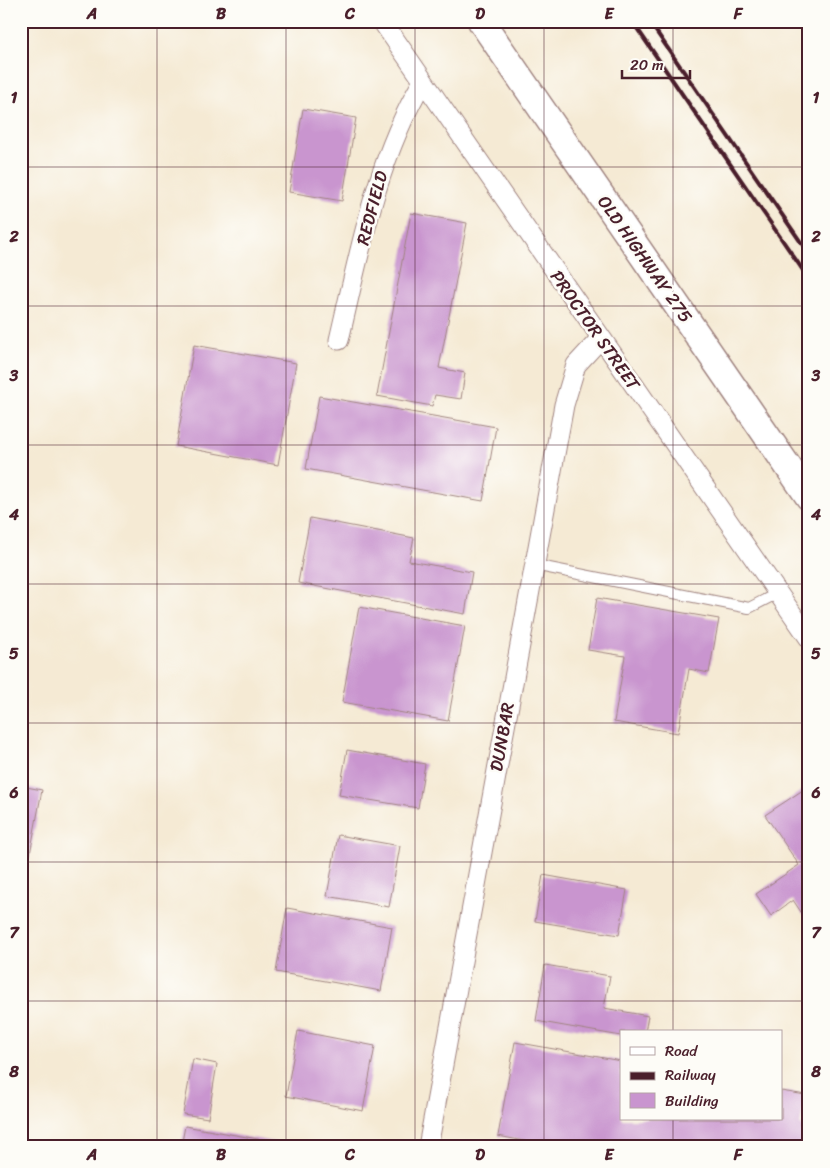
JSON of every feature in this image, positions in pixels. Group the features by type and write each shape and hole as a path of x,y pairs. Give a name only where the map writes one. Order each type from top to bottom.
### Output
{"main road":[{"name":"OLD HIGHWAY 275","path":"481,21 809,497"}],"street":[{"name":"PROCTOR STREET","path":"382,21 809,638"},
{"name":"REDFIELD","path":"339,340 375,192 397,129 422,81"},
{"name":"DUNBAR","path":"428,1147 534,564 571,378 579,361 601,338"}],"lane":[{"path":"534,564 748,608 778,593"}],"building":[{"path":"303,109 356,118 342,201 289,192"},
{"path":"411,213 467,223 439,368 465,373 461,399 435,395 432,406 377,396"},
{"path":"194,345 296,363 278,465 176,446"},
{"path":"319,396 496,427 483,501 306,469"},
{"path":"310,518 414,538 409,561 472,572 465,614 298,583"},
{"path":"597,598 719,619 709,673 689,669 678,733 614,722 625,656 588,650"},
{"path":"359,607 465,626 448,721 342,702"},
{"path":"347,750 425,764 418,808 339,795"},
{"path":"21,786 42,790 22,897 21,897"},
{"path":"809,786 809,924 793,900 771,916 756,894 799,865 765,815"},
{"path":"338,835 400,846 389,907 327,896"},
{"path":"543,875 627,890 619,935 535,921"},
{"path":"287,908 392,927 381,991 276,972"},
{"path":"545,965 610,976 604,1008 648,1016 645,1030 620,1030 620,1036 536,1021"},
{"path":"298,1031 375,1046 363,1111 286,1096"},
{"path":"515,1042 620,1061 620,1120 782,1120 782,1091 806,1095 800,1125 809,1126 809,1147 539,1147 540,1144 498,1136"},
{"path":"193,1059 217,1064 208,1118 183,1114"},
{"path":"185,1126 297,1146 297,1147 181,1147"}],"railway":[{"path":"632,21 809,279"},
{"path":"649,21 809,254"}]}
